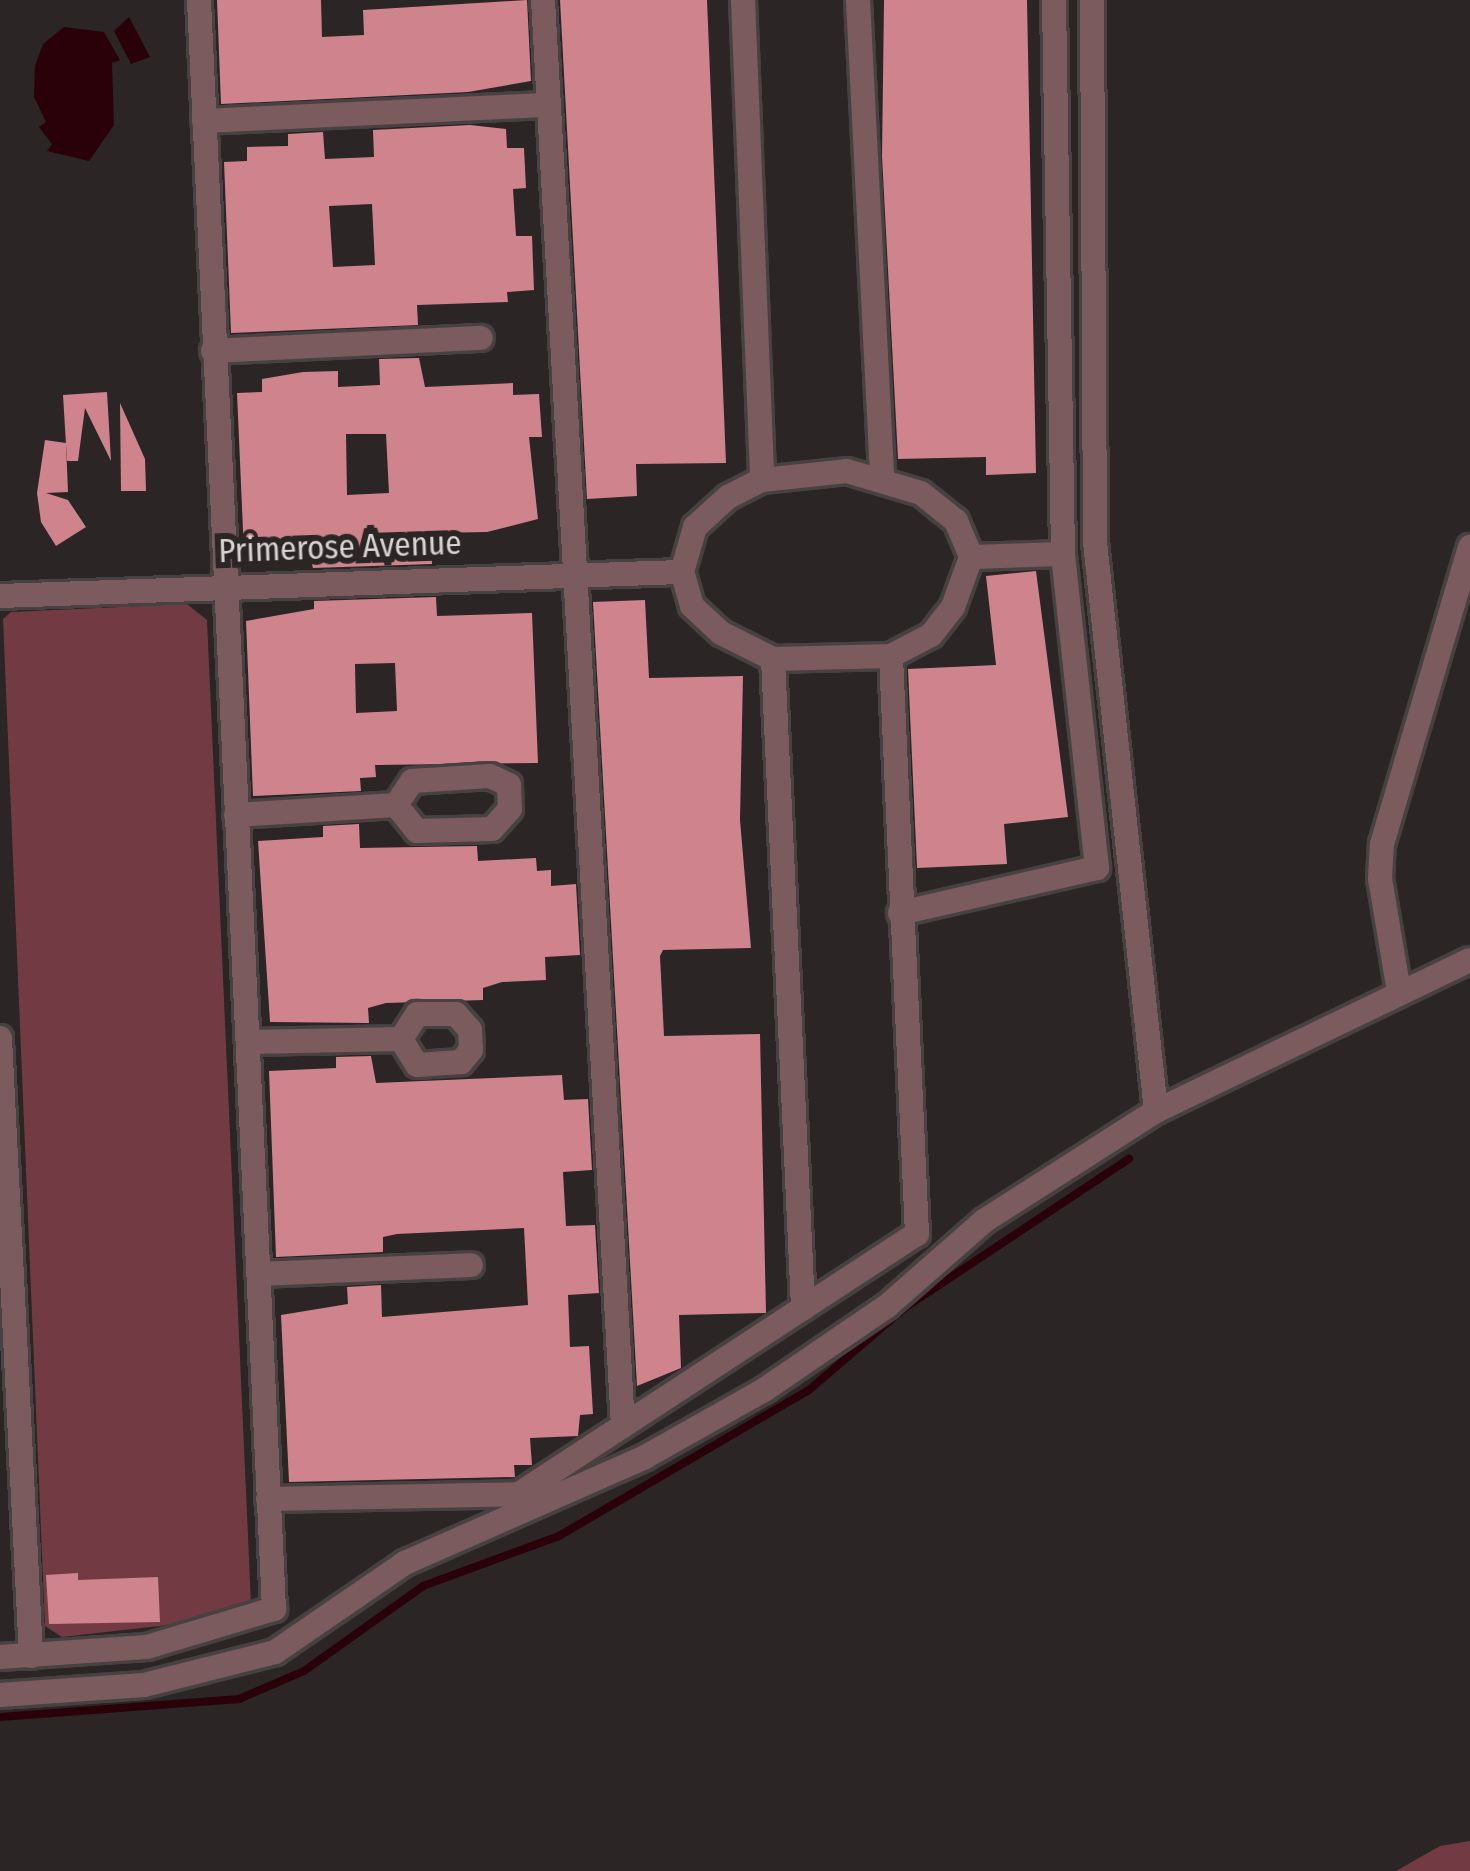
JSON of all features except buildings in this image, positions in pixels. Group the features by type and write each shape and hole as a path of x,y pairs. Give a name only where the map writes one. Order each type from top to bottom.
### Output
{"street":[{"path":"0,1658 147,1647 274,1609 199,0"},
{"path":"543,0 623,1426"},
{"path":"743,0 762,480"},
{"path":"858,0 882,477"},
{"path":"900,913 1097,868 1063,554 1054,0"},
{"path":"1092,0 1096,542 1156,1111"},
{"path":"204,122 549,105"},
{"path":"213,351 481,338"},
{"path":"800,472 882,477 921,493 956,521 971,557 953,607 931,634 891,656 773,659 721,633 692,606 682,572 695,526 728,496 762,480 800,472"},
{"path":"1399,992 1380,880 1382,844 1470,547"},
{"path":"971,557 1063,554"},
{"name":"Primerose Avenue","path":"0,596 223,584 682,572"},
{"path":"268,1499 520,1494 917,1234 891,656"},
{"path":"773,659 803,1308"},
{"path":"236,815 396,806"},
{"path":"0,1695 144,1685 275,1652 405,1562 644,1457 764,1390 887,1306 984,1221 1156,1111 1470,960"},
{"path":"0,1038 10,1468 31,1657"},
{"path":"249,1042 401,1039"},
{"path":"259,1274 471,1265"}],"shaded area":[{"path":"129,17 150,57 131,64 114,31"},
{"path":"64,27 104,32 120,60 112,63 114,125 89,161 47,151 52,144 39,127 46,122 34,97 35,66 43,44"},
{"path":"187,604 207,620 251,1604 238,1617 62,1637 45,1626 3,619 11,612"},
{"path":"1470,1841 1470,1871 1396,1871 1440,1846"}],"waterway":[{"path":"0,1717 239,1699 304,1671 423,1586 559,1536 809,1390 906,1307 1129,1159"}]}
